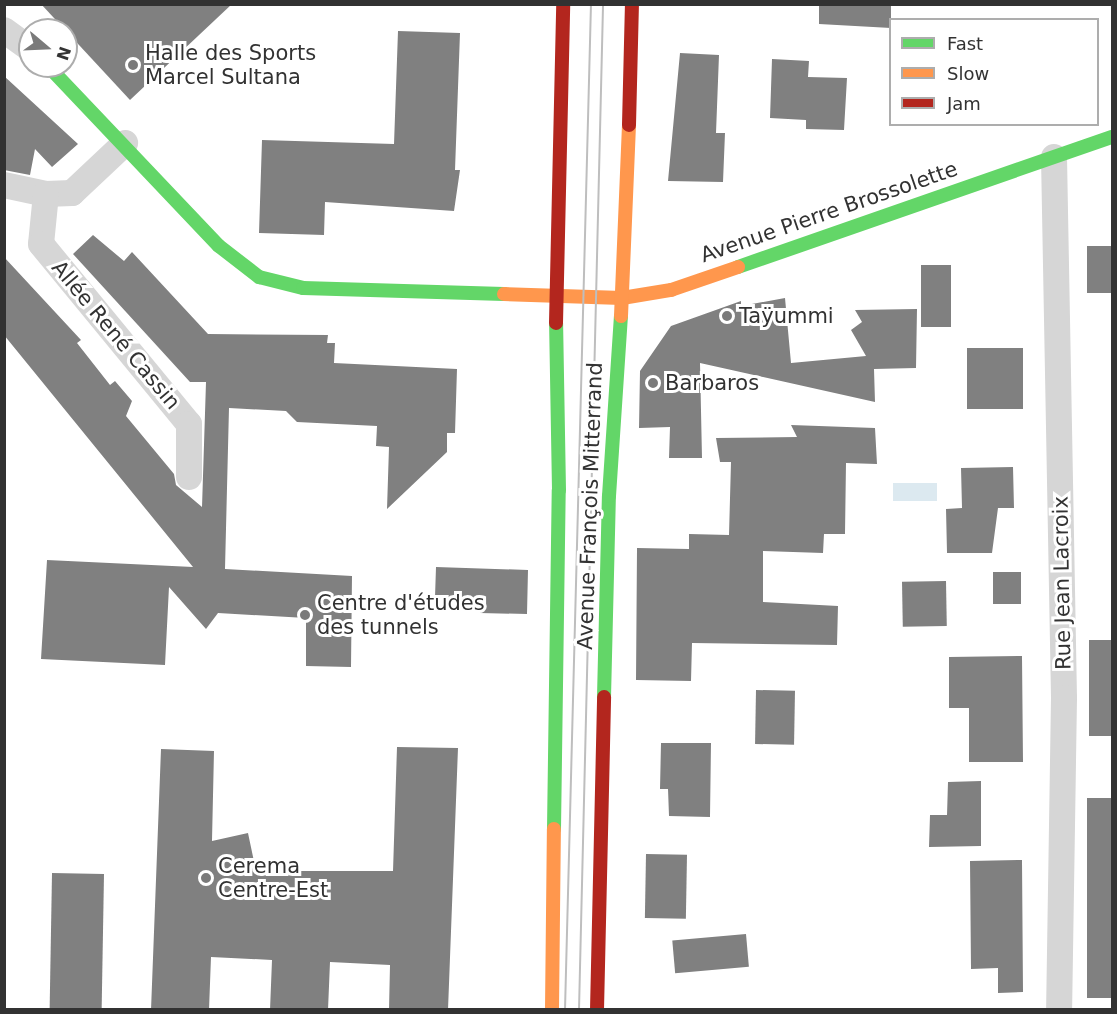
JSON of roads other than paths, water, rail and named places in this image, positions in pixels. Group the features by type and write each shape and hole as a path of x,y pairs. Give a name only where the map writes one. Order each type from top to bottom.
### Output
{"street":[{"name":"Avenue François Mitterrand","path":"552,1010 559,490 555,292 563,4"},
{"name":"Avenue François Mitterrand","path":"597,1010 609,496 622,298 632,4"},
{"path":"4,30 18,40"},
{"name":"Avenue Pierre Brossolette","path":"60,78 219,246 259,277 303,288 555,292 622,298 671,290 1113,137"},
{"path":"4,185 46,194 72,193 124,144"},
{"name":"Rue Jean Lacroix","path":"1054,157 1064,698 1059,1010"},
{"name":"Allée René Cassin","path":"46,194 41,244 189,424 189,477"}],"tram line":[{"path":"565,1010 591,4"},
{"path":"579,1010 603,4"}],"place":[{"name":"Halle des Sports Marcel Sultana","path":"133,65"},
{"name":"Taÿummi","path":"727,316"},
{"name":"Barbaros","path":"653,383"},
{"name":"Centre d'études des tunnels","path":"305,615"},
{"name":"Cerema Centre-Est","path":"206,878"}]}
